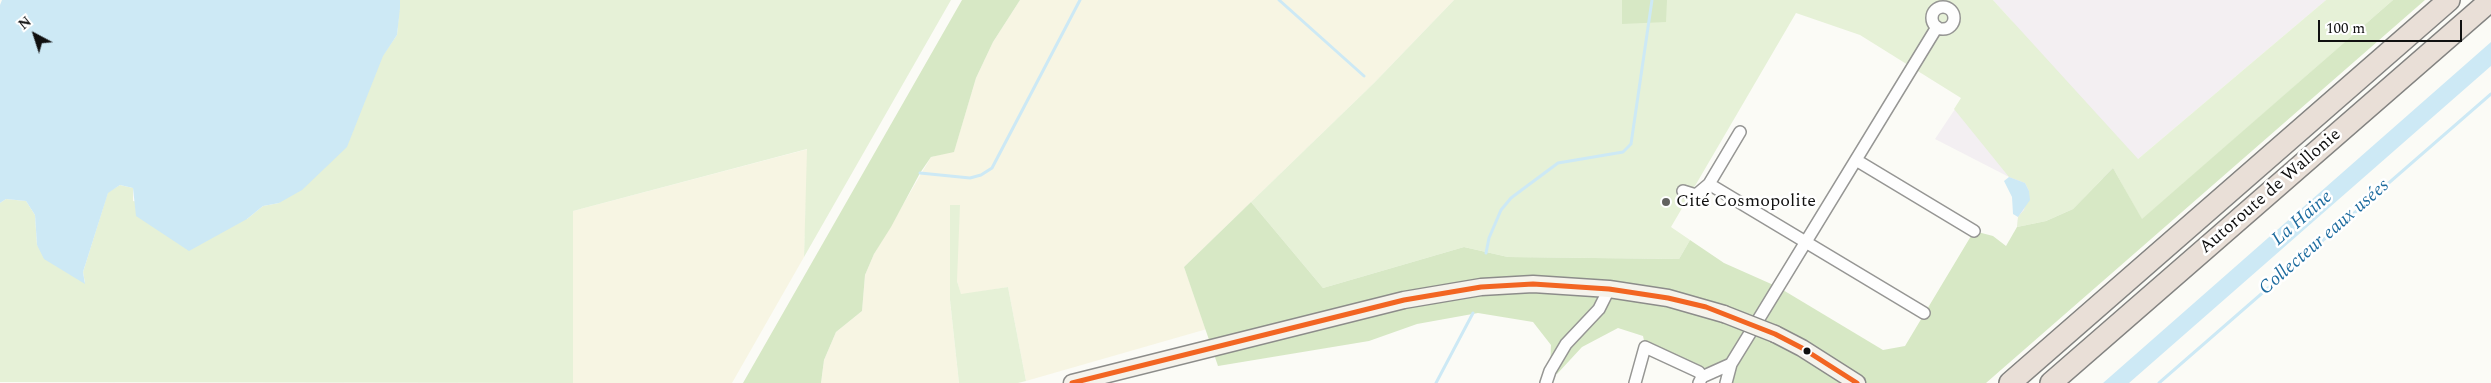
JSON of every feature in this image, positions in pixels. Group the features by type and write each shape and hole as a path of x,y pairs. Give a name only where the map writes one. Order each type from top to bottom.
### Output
{"highway":[{"name":"Autoroute de Wallonie","path":"2010,383 2450,0"},
{"name":"Autoroute de Wallonie","path":"2051,383 2491,0"}],"main road":[{"path":"1072,383 1404,300 1481,287 1533,284 1609,289 1668,298 1724,314 1775,334 1802,348 1857,383"}],"street":[{"path":"1726,383 1732,364 1937,27"},
{"path":"1683,191 1691,196 1696,195 1709,184 1740,132"},
{"path":"1856,160 1974,231"},
{"path":"1709,184 1924,314"},
{"path":"1546,383 1550,371 1566,344 1599,309 1609,289"},
{"path":"1635,383 1645,347 1700,378 1732,364"}],"shaded area":[{"path":"1020,0 1454,0 1374,83 1184,267 1207,329 1026,381 1008,287 961,295 957,281 950,300 959,383 821,383 824,360 836,332 862,311 865,275 874,254 931,157 954,151 976,78 993,42"},
{"path":"1993,0 2326,0 2138,159 2017,227 2018,217 2009,177 1935,139 2013,22"},
{"path":"808,149 804,257 732,383 573,383 573,211"}],"green space":[{"path":"400,0 951,0 804,257 807,149 573,211 573,383 0,382 0,203 6,199 26,201 35,215 37,245 85,283 83,272 108,192 120,185 133,188 133,201 247,219 263,206 279,203 397,35"},
{"path":"962,0 1020,0 993,42 976,78 954,152 931,157 920,173 874,254 865,275 862,311 836,332 824,360 821,383 743,383"},
{"path":"1454,0 1993,0 2138,159 2326,0 2393,0 2142,220 2113,168 2073,209 2046,221 2017,227 2018,217 2024,210 2029,191 2025,183 2009,177 1954,109 1961,98 1860,35 1796,13 1671,227 1690,240 1679,259 1508,257 1464,247 1323,288 1251,202 1374,83"},
{"path":"1622,0 1667,0 1666,22 1622,24"},
{"path":"2393,0 2425,0 1986,383 1726,383 1731,365 1704,368 1645,345 1643,336 1618,328 1582,347 1557,374 1550,371 1551,345 1533,322 1478,313 1417,324 1369,341 1218,366 1184,267 1251,202 1323,288 1464,247 1508,257 1679,259 1690,240 1724,263 1778,287 1883,350 1905,346 1974,231 1993,236 2006,246 2017,227 2046,221 2073,209 2113,168 2142,219"},
{"path":"950,205 960,205 957,281 961,294 1008,287 1026,381 1018,383 959,383 950,300"}],"water":[{"path":"2,0 400,0 400,8 397,35 383,56 347,147 302,190 279,203 263,206 247,219 189,251 136,216 133,188 120,185 108,193 83,272 85,284 44,259 37,245 35,215 26,201 6,199 0,203 0,5"},
{"name":"La Haine","path":"2491,42 2491,66 2129,383 2103,383"},
{"path":"2009,177 2025,183 2029,191 2030,200 2018,217 2013,214 2012,197 2004,181"}],"waterway":[{"path":"920,173 970,178 981,175 992,168 1080,0"},
{"path":"1279,0 1364,76"},
{"path":"1486,253 1489,238 1501,210 1511,198 1558,163 1623,152 1631,144 1652,0"},
{"name":"Collecteur eaux usées","path":"2159,383 2491,94"},
{"path":"1436,383 1473,313"}],"transit line":[{"path":"1072,383 1404,300 1481,287 1533,284 1609,289 1668,298 1706,307 1775,334 1802,348 1857,383"}],"place":[{"name":"Cité Cosmopolite","path":"1666,202"}]}
